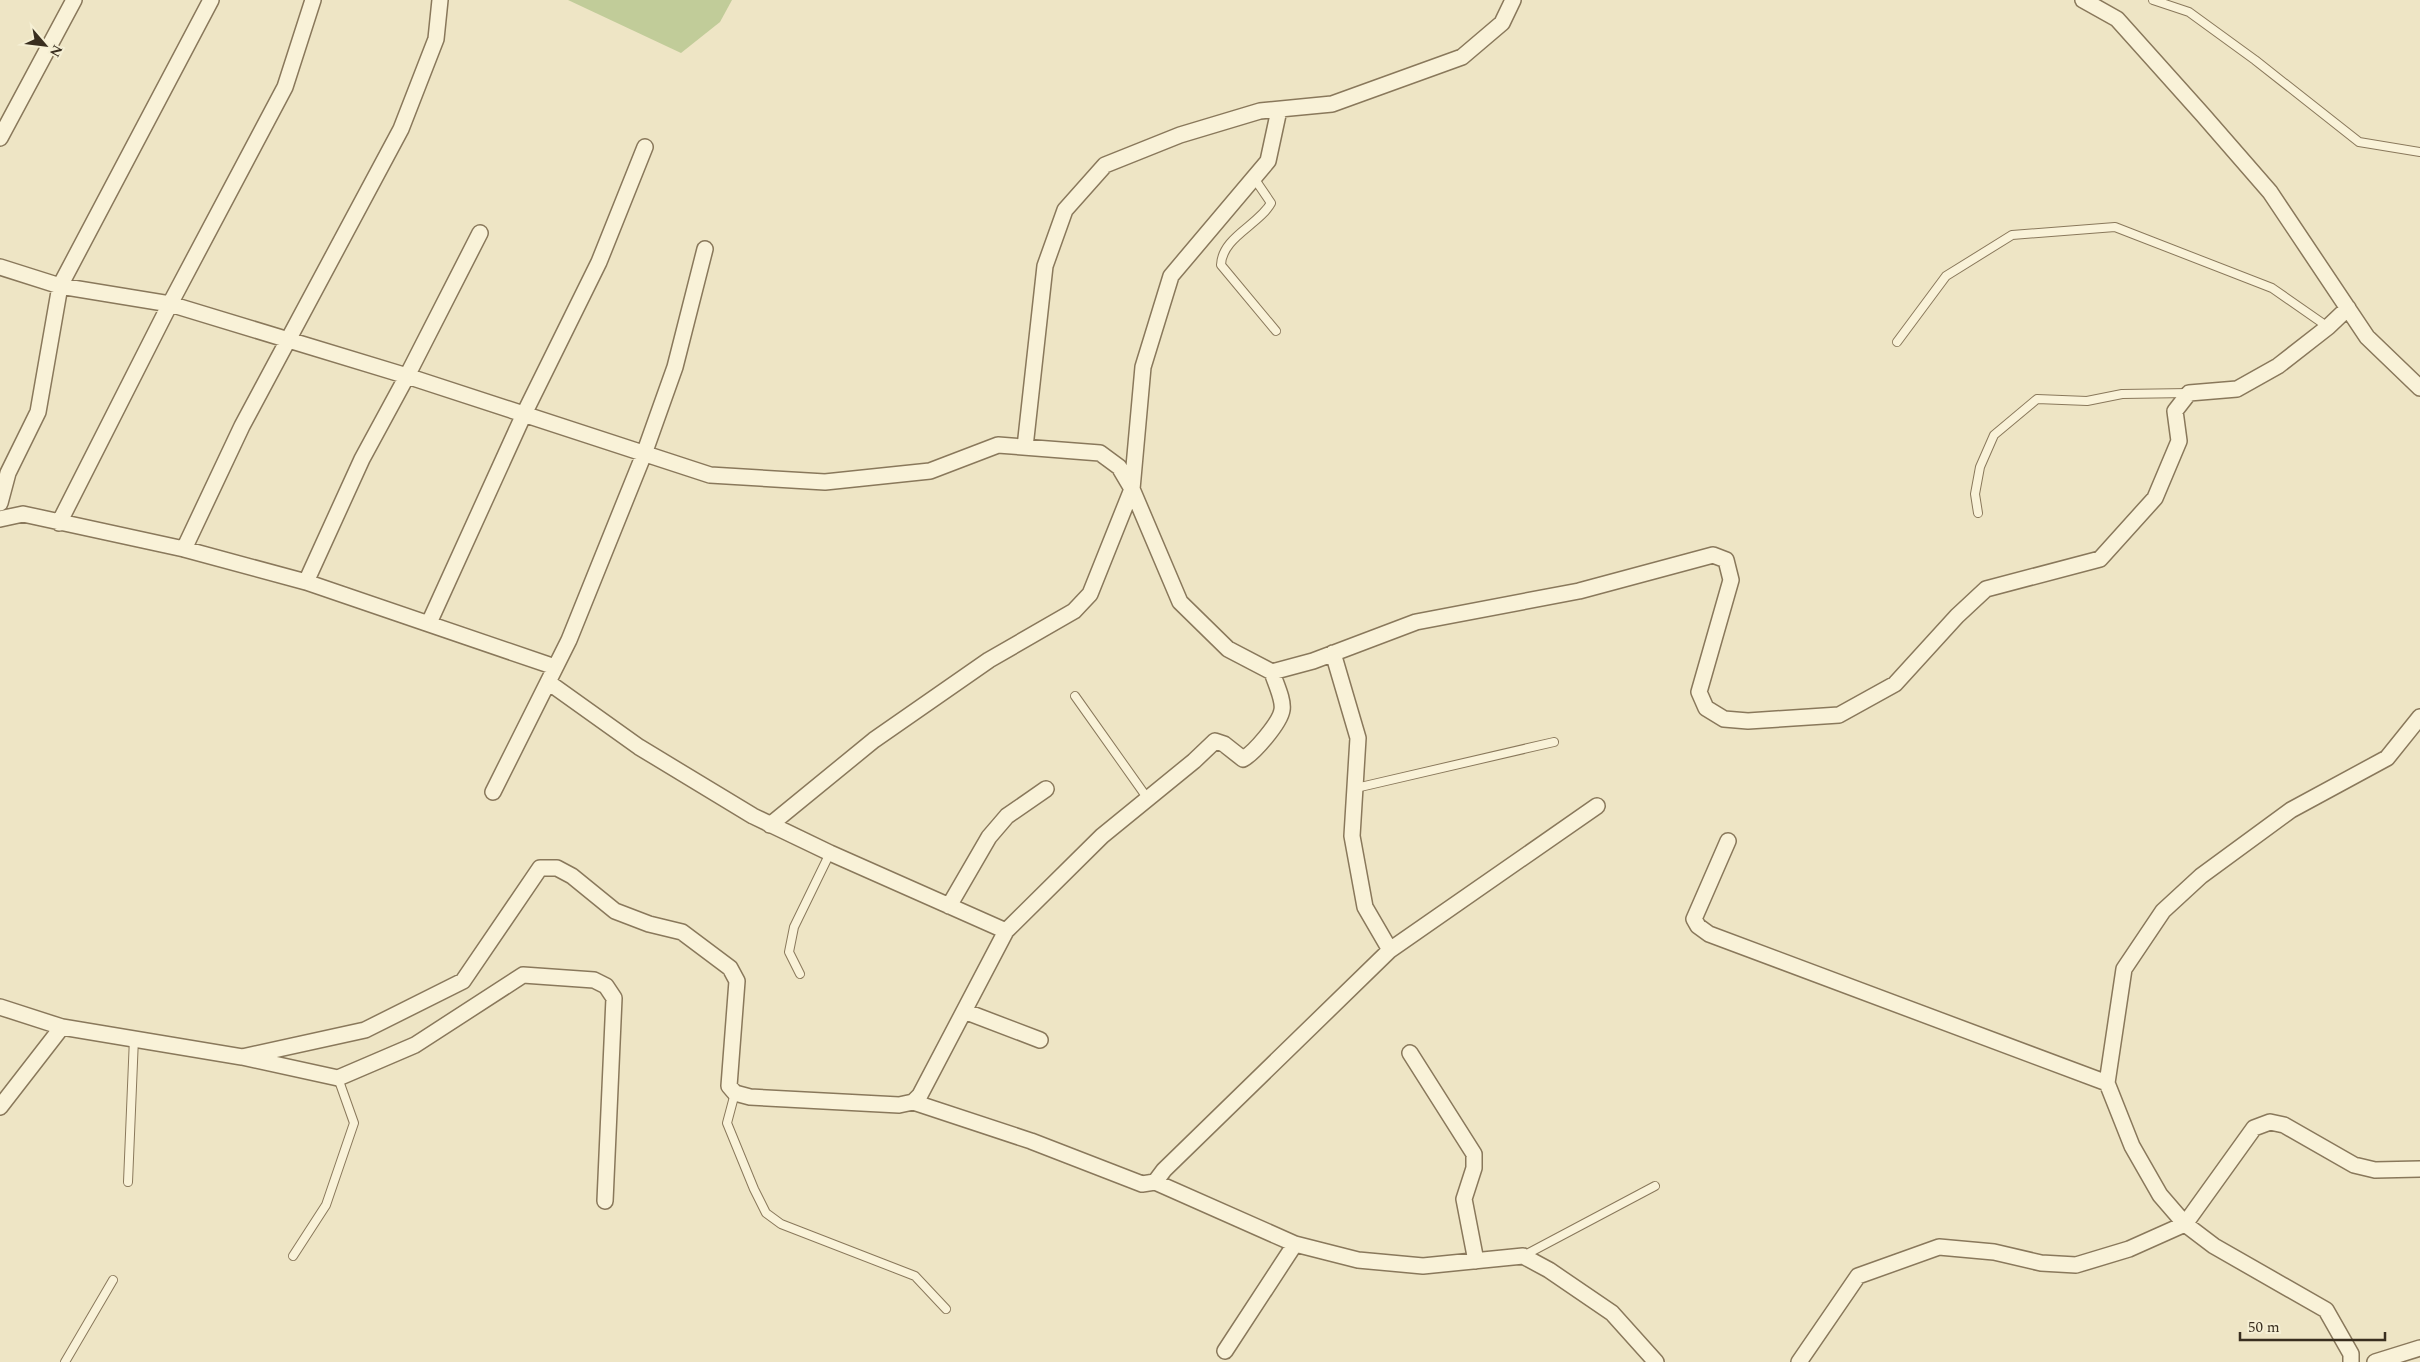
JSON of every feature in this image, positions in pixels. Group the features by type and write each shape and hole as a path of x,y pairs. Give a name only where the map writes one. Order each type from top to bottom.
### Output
{"street":[{"path":"0,138 74,0"},
{"path":"0,503 8,473 38,412 60,286 211,0"},
{"path":"59,523 170,304 285,87 313,0"},
{"path":"184,549 242,426 290,341 401,129 436,39 440,0"},
{"path":"1025,447 1045,266 1065,210 1105,165 1180,135 1260,112 1332,104 1462,57 1502,23 1513,0"},
{"path":"2083,0 2117,19 2270,192 2367,336 2420,388"},
{"path":"770,825 883,734 989,660 1074,611 1090,594 1132,489 1142,367 1171,276 1268,161 1279,110"},
{"path":"429,623 524,414 599,262 645,147"},
{"path":"306,582 362,459 480,233"},
{"path":"492,792 568,640 644,454 675,367 705,248"},
{"path":"0,267 60,286 170,304 407,376 710,475 825,482 930,471 998,445 1100,453 1119,466 1132,489 1180,602 1228,649 1272,672 1333,653 1416,622 1579,592 1713,555 1726,560 1731,580 1700,692 1706,708 1724,719 1748,721 1839,715 1895,684 1957,616 1986,589 2100,559 2155,498 2179,441 2175,411 2189,393 2237,389 2278,366 2328,327 2348,308"},
{"path":"0,519 23,514 184,549 306,582 555,667"},
{"path":"1333,653 1358,738 1352,836 1364,907 1390,950"},
{"path":"913,1102 920,1095 1006,931 1102,836 1148,799 1215,740 1224,744 1243,760 1251,754 1280,718 1283,708 1272,672"},
{"path":"548,682 640,747 770,825 1006,931"},
{"path":"2351,1362 2352,1354 2326,1310 2214,1246 2185,1224 2160,1195 2132,1146 2107,1083 2124,969 2163,912 2201,876 2291,810 2387,758 2420,717"},
{"path":"949,906 989,837 1007,816 1046,789"},
{"path":"1154,1182 1390,950 1597,806"},
{"path":"1728,841 1694,919 1698,926 1709,934 2107,1083"},
{"path":"242,1056 365,1030 463,981 540,868 557,868 572,876 615,911 648,924 682,932 730,968 737,981 729,1086 735,1093 750,1097 899,1105 913,1102 1031,1141 1142,1184 1154,1182 1295,1244 1358,1260 1423,1266 1523,1256 1549,1270 1612,1313 1656,1362"},
{"path":"0,1007 62,1027 242,1056 338,1078 415,1045 523,975 594,980 606,986 614,998 605,1201"},
{"path":"964,1011 1040,1040"},
{"path":"0,1107 62,1027"},
{"path":"1410,1052 1474,1154 1474,1168 1464,1199 1476,1261"},
{"path":"1799,1362 1858,1276 1939,1247 1994,1252 2041,1263 2076,1265 2129,1249 2185,1224 2254,1128 2270,1122 2284,1126 2354,1166 2374,1170 2420,1169"},
{"path":"1225,1351 1295,1244"},
{"path":"2375,1362 2420,1348"}],"lane":[{"path":"2153,0 2189,12 2255,60 2359,142 2420,152"},
{"path":"1254,178 1271,203 1266,212 1228,246 1222,257 1222,265 1276,331"},
{"path":"1897,342 1946,276 2012,236 2115,227 2272,288 2328,327"},
{"path":"1978,513 1975,494 1980,467 1994,435 2037,399 2087,401 2122,394 2189,393"},
{"path":"1075,696 1148,799"},
{"path":"1356,788 1554,742"},
{"path":"800,974 790,952 794,927 830,853"},
{"path":"128,1182 134,1038"},
{"path":"293,1256 326,1205 354,1123 338,1078"},
{"path":"735,1093 730,1105 727,1123 766,1213 781,1224 916,1276 946,1310"},
{"path":"1523,1256 1655,1186"},
{"path":"65,1362 113,1280"}],"green space":[{"path":"568,0 732,0 720,22 681,53"}]}
